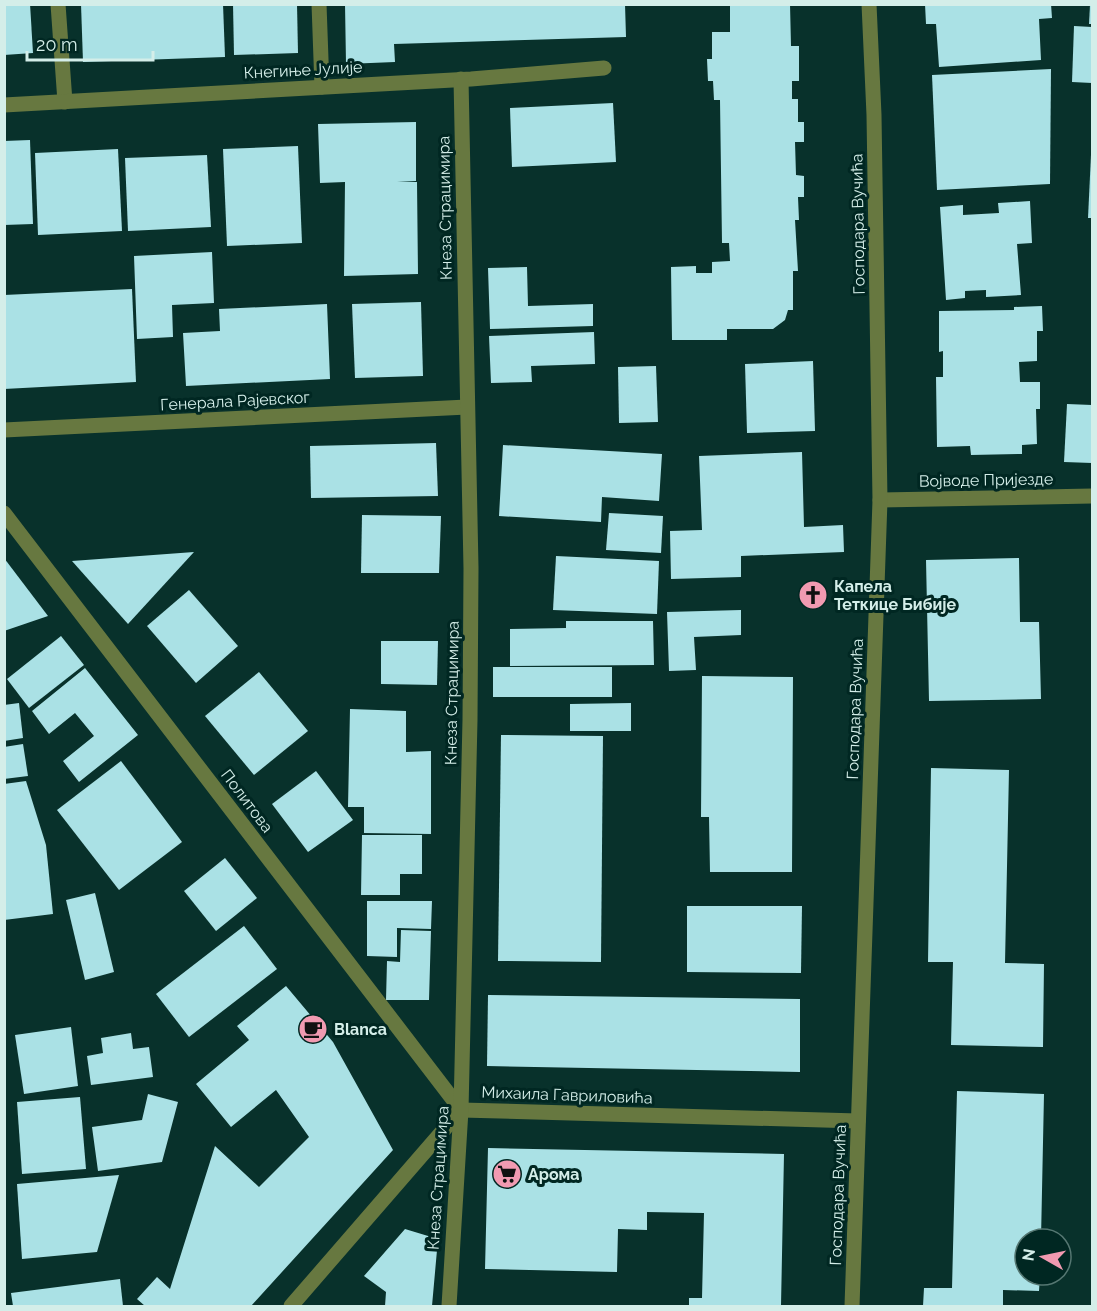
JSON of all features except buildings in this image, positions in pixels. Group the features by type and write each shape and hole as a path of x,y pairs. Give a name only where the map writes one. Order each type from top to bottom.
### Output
{"street":[{"path":"58,4 65,102"},
{"path":"319,4 322,87"},
{"name":"Господара Вучића","path":"852,1306 880,500 874,115 869,4"},
{"name":"Кнегиње Јулије","path":"4,105 461,79 604,68"},
{"name":"Кнеза Страцимира","path":"449,1306 461,1110 470,720 471,568 461,79"},
{"name":"Генерала Рајевског","path":"4,430 467,407"},
{"name":"Војводе Пријезде","path":"880,500 1092,496"},
{"name":"Политова","path":"4,513 461,1110"},
{"name":"Михаила Гавриловића","path":"291,1306 461,1110 858,1121"}],"place":[{"name":"Капела Теткице Бибије","path":"813,595"},
{"name":"Blanca","path":"313,1029"},
{"name":"Арома","path":"507,1174"}]}
